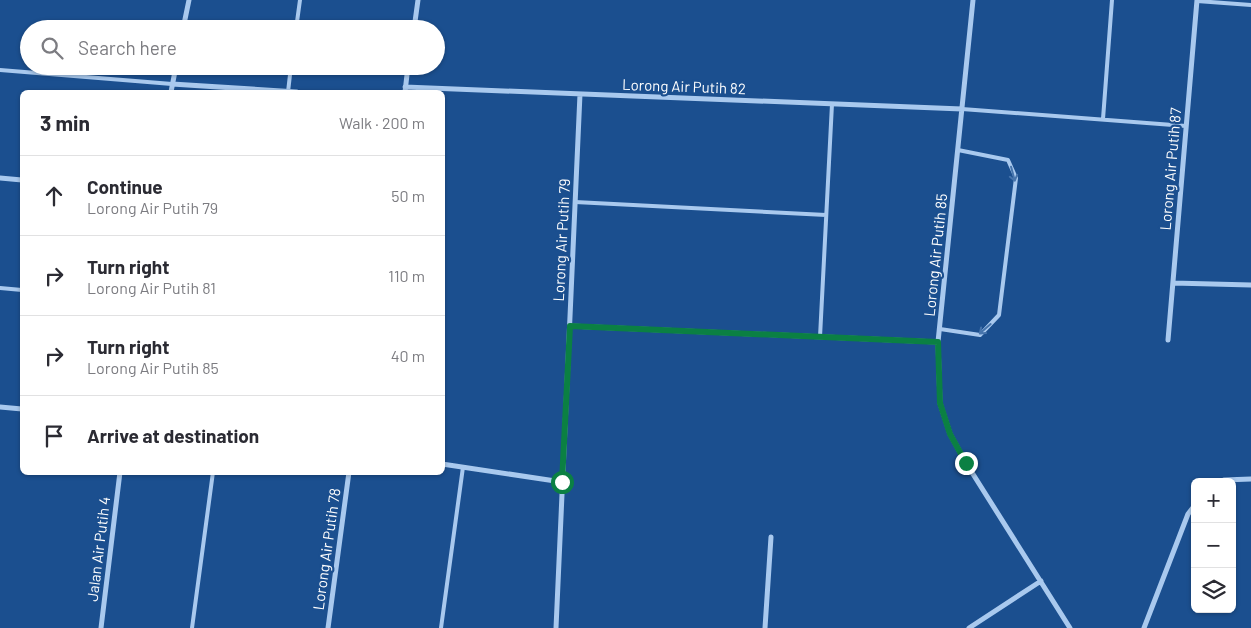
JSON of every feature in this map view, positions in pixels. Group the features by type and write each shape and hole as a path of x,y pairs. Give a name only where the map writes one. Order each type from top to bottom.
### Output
{"street":[{"path":"186,20 189,0"},
{"path":"415,20 418,0"},
{"name":"Lorong Air Putih 85","path":"973,0 938,342 940,403 950,434 966,463 1070,628"},
{"name":"Lorong Air Putih 87","path":"1168,340 1197,0"},
{"path":"171,90 174,75"},
{"path":"405,90 407,75"},
{"path":"172,84 259,90"},
{"name":"Lorong Air Putih 82","path":"445,91 580,94 962,109"},
{"name":"Lorong Air Putih 79","path":"556,628 580,94"},
{"path":"0,178 20,180"},
{"path":"1173,283 1251,285"},
{"path":"570,326 938,342"},
{"path":"0,407 20,409"},
{"path":"445,464 562,482"},
{"name":"Jalan Air Putih 4","path":"101,628 120,475"},
{"name":"Lorong Air Putih 78","path":"328,628 349,475"},
{"path":"1236,480 1251,479"},
{"path":"1144,628 1191,510"},
{"path":"765,628 771,537"},
{"path":"969,628 1040,580"}],"lane":[{"path":"297,20 300,0"},
{"path":"1103,119 1112,0"},
{"path":"1197,0 1251,5"},
{"path":"0,70 20,72"},
{"path":"61,75 172,84"},
{"path":"288,90 290,75"},
{"path":"820,337 832,104"},
{"path":"962,109 1186,126"},
{"path":"940,329 980,334 999,315 1016,178 1008,160 958,150"},
{"path":"575,202 826,215"},
{"path":"0,288 20,290"},
{"path":"440,628 463,467"},
{"path":"192,628 214,475"}],"route":[{"path":"562,482 570,326 938,342 940,403 950,434 966,463"}]}
